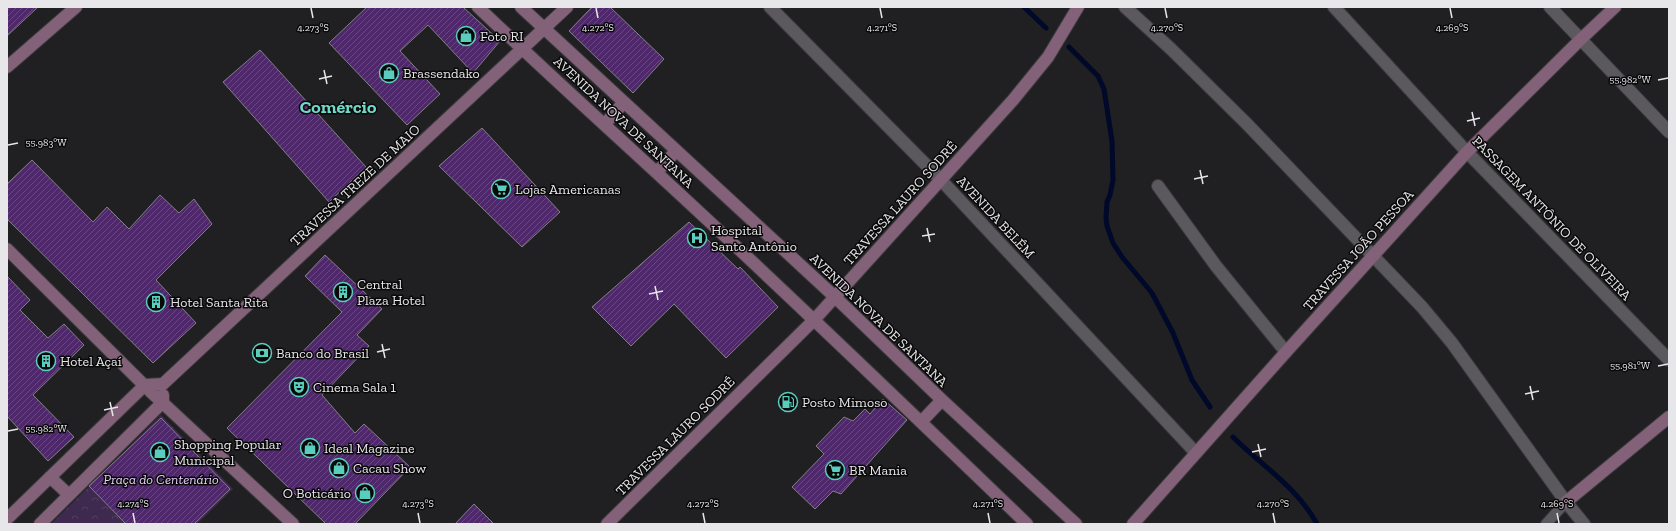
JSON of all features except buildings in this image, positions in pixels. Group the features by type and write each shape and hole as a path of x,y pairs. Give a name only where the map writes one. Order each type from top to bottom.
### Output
{"street":[{"path":"7,67 76,7"},
{"name":"AVENIDA NOVA DE SANTANA","path":"478,7 657,172 1027,524"},
{"name":"AVENIDA NOVA DE SANTANA","path":"521,7 835,297 942,400 1076,524"},
{"name":"TRAVESSA TREZE DE MAIO","path":"163,384 567,7"},
{"name":"AVENIDA BELÉM","path":"770,7 941,180 1196,453"},
{"name":"TRAVESSA LAURO SODRÉ","path":"607,524 814,320 835,297 1013,100 1048,58 1078,7"},
{"path":"1125,7 1171,49 1247,124 1422,308 1452,342 1566,502 1584,524"},
{"name":"PASSAGEM ANTÔNIO DE OLIVEIRA","path":"1334,7 1467,152 1669,360"},
{"path":"1550,7 1669,132"},
{"name":"TRAVESSA JOÃO PESSOA","path":"1133,524 1372,256 1467,152 1615,7"},
{"path":"605,124 624,102"},
{"path":"657,172 676,151"},
{"path":"1158,186 1216,266 1286,352"},
{"path":"7,249 145,385 293,524"},
{"path":"7,519 145,385 163,384 163,402 40,524"},
{"path":"921,422 942,400"},
{"path":"1566,502 1669,416"},
{"path":"50,477 69,495"}],"lane":[{"path":"1546,524 1566,502"}],"green space":[{"name":"Praça do Centenário","path":"161,415 233,489 197,524 51,524"}],"waterway":[{"path":"1024,7 1046,28"},
{"path":"1069,47 1098,76 1104,89 1112,141 1113,180 1107,202 1106,218 1113,243 1122,257 1152,293 1173,333 1192,380 1210,407"},
{"path":"1233,437 1300,499 1317,524"}],"place":[{"name":"Foto RI","path":"466,36"},
{"name":"Brassendako","path":"389,73"},
{"name":"Lojas Americanas","path":"501,189"},
{"name":"Hospital Santo Antônio","path":"697,238"},
{"name":"Central Plaza Hotel","path":"343,292"},
{"name":"Hotel Santa Rita","path":"156,302"},
{"name":"Banco do Brasil","path":"262,353"},
{"name":"Hotel Açaí","path":"46,361"},
{"name":"Cinema Sala 1","path":"299,387"},
{"name":"Posto Mimoso","path":"788,402"},
{"name":"Ideal Magazine","path":"310,448"},
{"name":"Shopping Popular Municipal","path":"160,452"},
{"name":"Cacau Show","path":"339,468"},
{"name":"BR Mania","path":"835,470"},
{"name":"O Boticário","path":"365,493"}],"district":[{"name":"Comércio","path":"338,107"}]}
